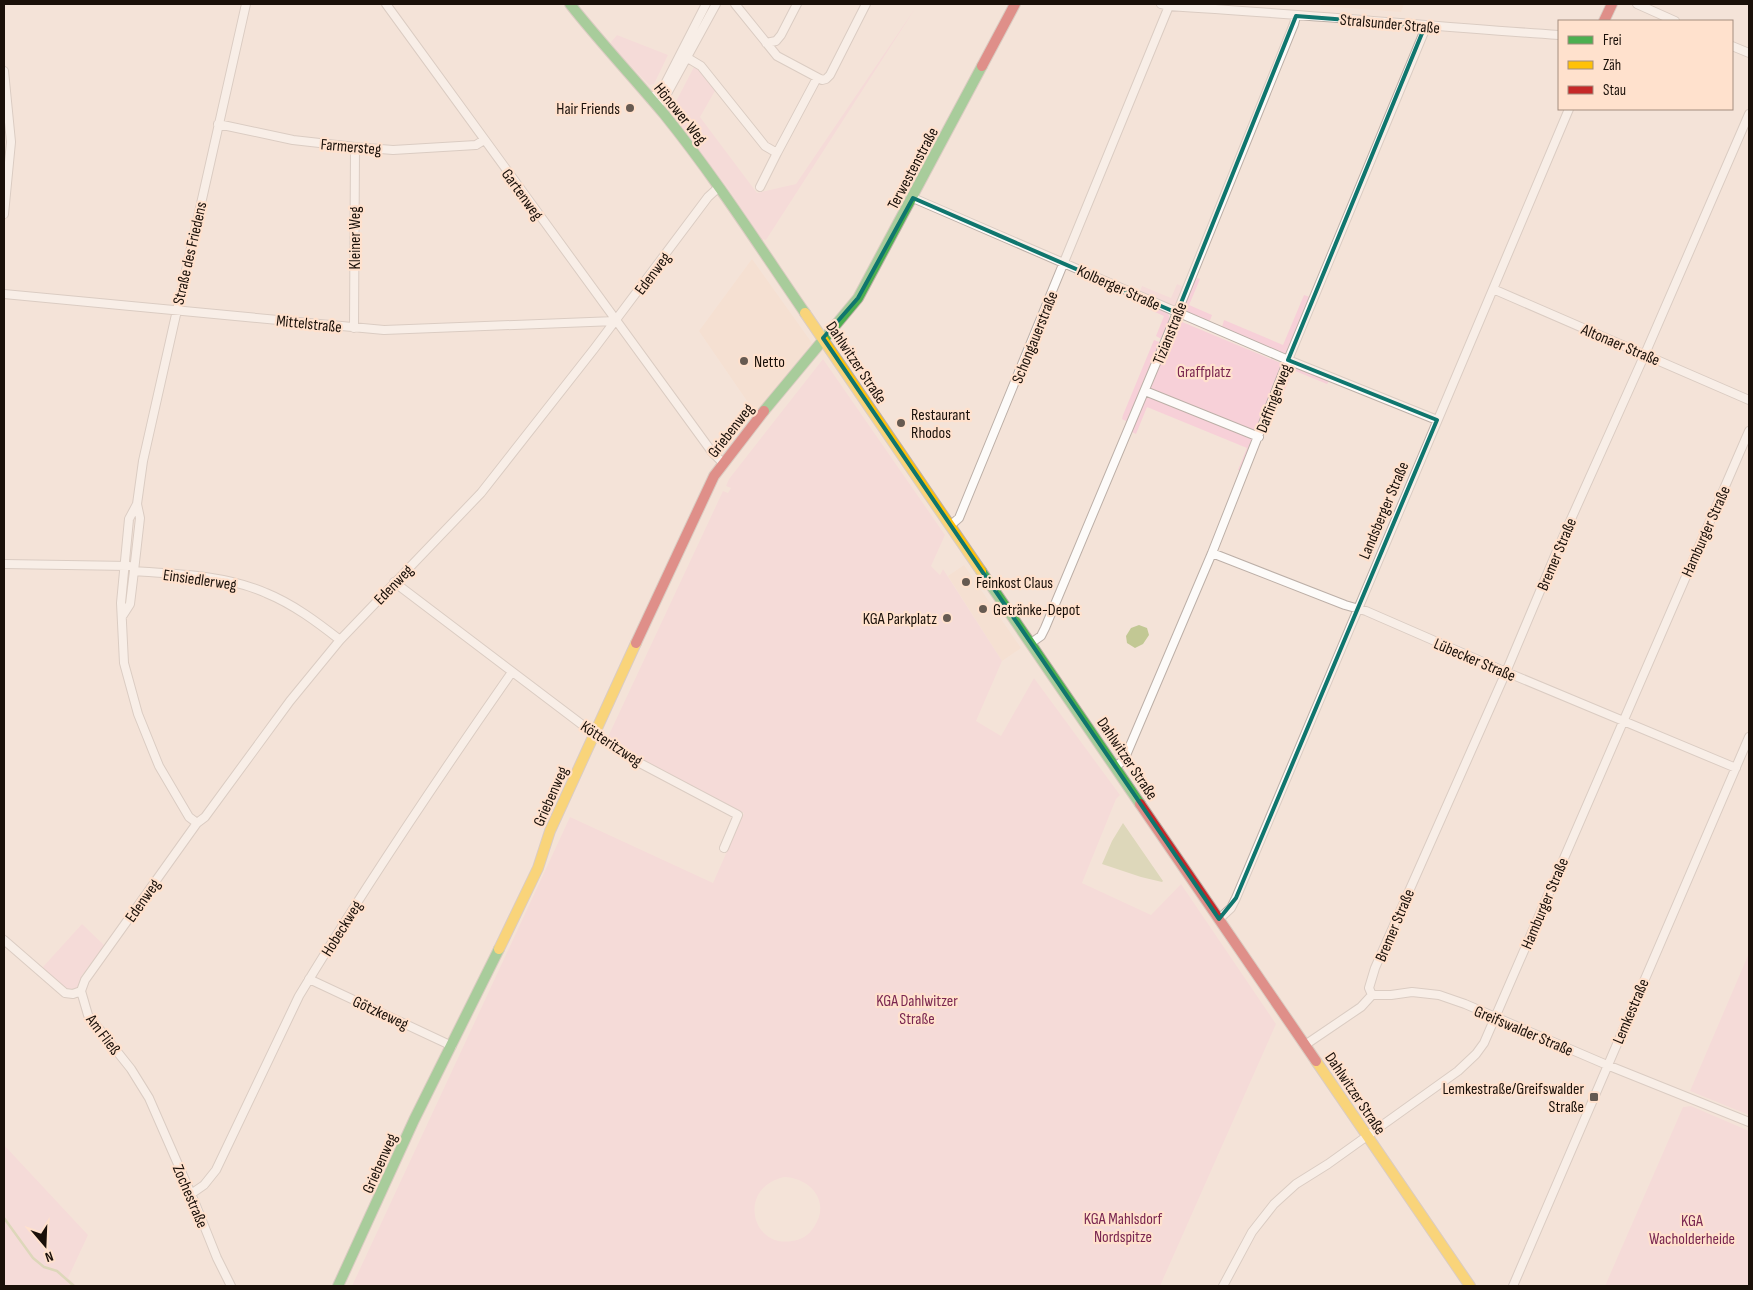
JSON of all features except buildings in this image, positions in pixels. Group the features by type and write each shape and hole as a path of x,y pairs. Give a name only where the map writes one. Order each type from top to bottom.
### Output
{"main road":[{"name":"Hönower Weg","path":"570,4 654,103 719,187 761,248"},
{"name":"Terwestenstraße","path":"823,338 858,298 1016,4"},
{"path":"1604,20 1612,4"},
{"name":"Dahlwitzer Straße","path":"761,248 1470,1286"},
{"name":"Griebenweg","path":"338,1286 414,1120 538,868 550,831 661,587 714,476 823,338"}],"street":[{"name":"Straße des Friedens","path":"123,615 130,604 135,569 140,518 137,504 143,460 246,4"},
{"name":"Gartenweg","path":"386,4 615,321 712,452 723,463"},
{"path":"654,103 706,4"},
{"path":"654,103 664,99 716,4"},
{"path":"735,4 777,56 822,80 830,75 866,4"},
{"path":"766,43 776,41 781,35 797,4"},
{"name":"Stralsunder Straße","path":"1161,4 1170,6 1266,8 1296,16 1558,35"},
{"path":"1637,4 1673,20"},
{"name":"Schongauerstraße","path":"951,525 959,518 1170,6"},
{"name":"Tizianstraße","path":"1031,643 1041,636 1045,628 1177,313 1296,16"},
{"name":"Daffingerweg","path":"1115,767 1124,760 1212,553 1288,360 1425,26"},
{"path":"1733,46 1749,53"},
{"path":"686,57 701,66 765,146 778,152"},
{"path":"4,71 11,142 4,214"},
{"path":"760,188 817,78"},
{"name":"Landsberger Straße","path":"1219,919 1231,908 1236,898 1569,110"},
{"name":"Bremer Straße","path":"1372,995 1369,988 1375,968 1506,672 1558,546 1645,354 1749,114"},
{"name":"Farmersteg","path":"218,124 293,140 393,150 476,145 484,140"},
{"name":"Kleiner Weg","path":"354,328 355,147"},
{"name":"Edenweg","path":"81,992 85,980 197,823 205,817 284,709 340,640 481,493 615,321 708,197 719,187"},
{"name":"Kolberger Straße","path":"913,198 1177,313 1437,420"},
{"name":"Altonaer Straße","path":"1493,290 1749,400"},
{"name":"Mittelstraße","path":"4,294 384,330 615,321"},
{"path":"1145,391 1258,437"},
{"name":"Hamburger Straße","path":"1223,1286 1252,1232 1274,1204 1296,1184 1458,1071 1476,1054 1484,1043 1749,431"},
{"name":"Straße des Friedens","path":"137,504 129,519 124,566 121,603 124,663 138,714 159,766 189,817 197,823"},
{"name":"Lübecker Straße","path":"1212,553 1366,611 1736,768"},
{"name":"Einsiedlerweg","path":"4,564 124,566 135,569 222,579 258,590 282,601 340,640"},
{"name":"Kötteritzweg","path":"394,582 595,734 634,760 738,815 724,848"},
{"name":"Hobeckweg","path":"191,1194 204,1185 216,1170 299,996 309,979 380,866 512,672"},
{"name":"Lemkestraße","path":"1513,1286 1749,737"},
{"path":"4,940 65,993 81,992"},
{"name":"Götzkeweg","path":"309,979 452,1046"},
{"name":"Am Fließ","path":"81,992 88,1015 131,1069 153,1106"},
{"name":"Greifswalder Straße","path":"1372,995 1412,992 1439,995 1749,1122"},
{"path":"1305,1046 1360,1007 1372,995"},
{"name":"Zochestraße","path":"153,1106 217,1258 231,1286"}],"highlighted area":[{"path":"1296,16 1425,26 1288,360 1437,420 1236,898 1219,919 823,338 858,298 913,198 1177,313"}],"shaded area":[{"path":"1322,4 1404,4 1401,12 1321,6"},
{"path":"752,259 812,343 756,414 699,331"},
{"path":"964,565 1021,648 1002,661 948,576"},
{"path":"1139,625 1147,628 1149,635 1143,644 1135,648 1127,643 1126,636 1131,628"},
{"path":"1123,823 1162,882 1102,864 1112,841"}],"green space":[{"path":"918,4 766,240 762,239 727,187 671,113 694,67 700,69 716,89 700,117 757,193 796,184"},
{"path":"617,35 668,55 654,84 649,85 612,46 611,42"},
{"path":"1194,277 1200,279 1189,305 1212,315 1209,323 1183,310 1182,307"},
{"path":"1177,284 1184,287 1176,306 1172,307 1139,294 1142,286 1171,298"},
{"path":"1304,295 1310,297 1286,353 1282,353 1222,327 1224,320 1283,345"},
{"path":"1141,300 1166,310 1170,321 1163,340 1156,336 1164,316 1139,305"},
{"name":"Graffplatz","path":"1180,321 1283,364 1256,431 1151,390 1150,386 1176,322"},
{"path":"1154,340 1162,343 1128,422 1122,419 1123,415"},
{"name":"KGA Dahlwitzer Straße","path":"823,359 945,535 931,566 940,575 943,569 1002,661 976,721 1001,736 1034,678 1120,795 1116,799 1082,883 1151,915 1181,884 1276,1024 1160,1286 352,1286 570,817 713,883 744,813 675,778 607,739 723,491 728,493 731,488 726,486 729,479","holes":["784,1177 794,1178 810,1187 816,1193 819,1200 819,1218 812,1230 799,1240 778,1241 767,1235 759,1227 755,1216 755,1204 760,1193 769,1183"]},
{"path":"1296,367 1329,381 1327,384 1293,370 1269,429 1265,427 1289,368"},
{"path":"1149,396 1252,437 1254,440 1242,471 1238,470 1247,448 1147,407 1136,434 1130,431 1144,399"},
{"path":"82,924 105,946 82,975 78,986 69,991 42,968"},
{"path":"1749,953 1749,1115 1690,1091"},
{"name":"KGA Wacholderheide","path":"1691,1106 1749,1131 1749,1286 1605,1286 1683,1107"},
{"path":"4,1145 88,1235 68,1278 77,1286 4,1286"}],"waterway":[{"path":"4,1218 33,1258 44,1267 57,1271 74,1286"}],"traffic: fast":[{"path":"570,4 683,138 805,313"},
{"path":"764,411 858,298 982,66"},
{"path":"981,571 1140,804"},
{"path":"338,1286 414,1120 499,949"}],"traffic: slow":[{"path":"805,313 981,571"},
{"path":"499,949 538,868 550,831 636,643"},
{"path":"1316,1061 1470,1286"}],"traffic: jam":[{"path":"982,66 1015,4"},
{"path":"1604,20 1612,4"},
{"path":"636,643 714,476 764,411"},
{"path":"1140,804 1316,1061"}],"place":[{"name":"Hair Friends","path":"630,108"},
{"name":"Netto","path":"744,361"},
{"name":"Restaurant Rhodos","path":"901,423"},
{"name":"Feinkost Claus","path":"966,582"},
{"name":"Getränke-Depot","path":"983,609"},
{"name":"KGA Parkplatz","path":"947,618"},
{"name":"Lemkestraße/Greifswalder Straße","path":"1594,1097"}],"park label":[{"name":"KGA Mahlsdorf Nordspitze","path":"1123,1227"}]}
